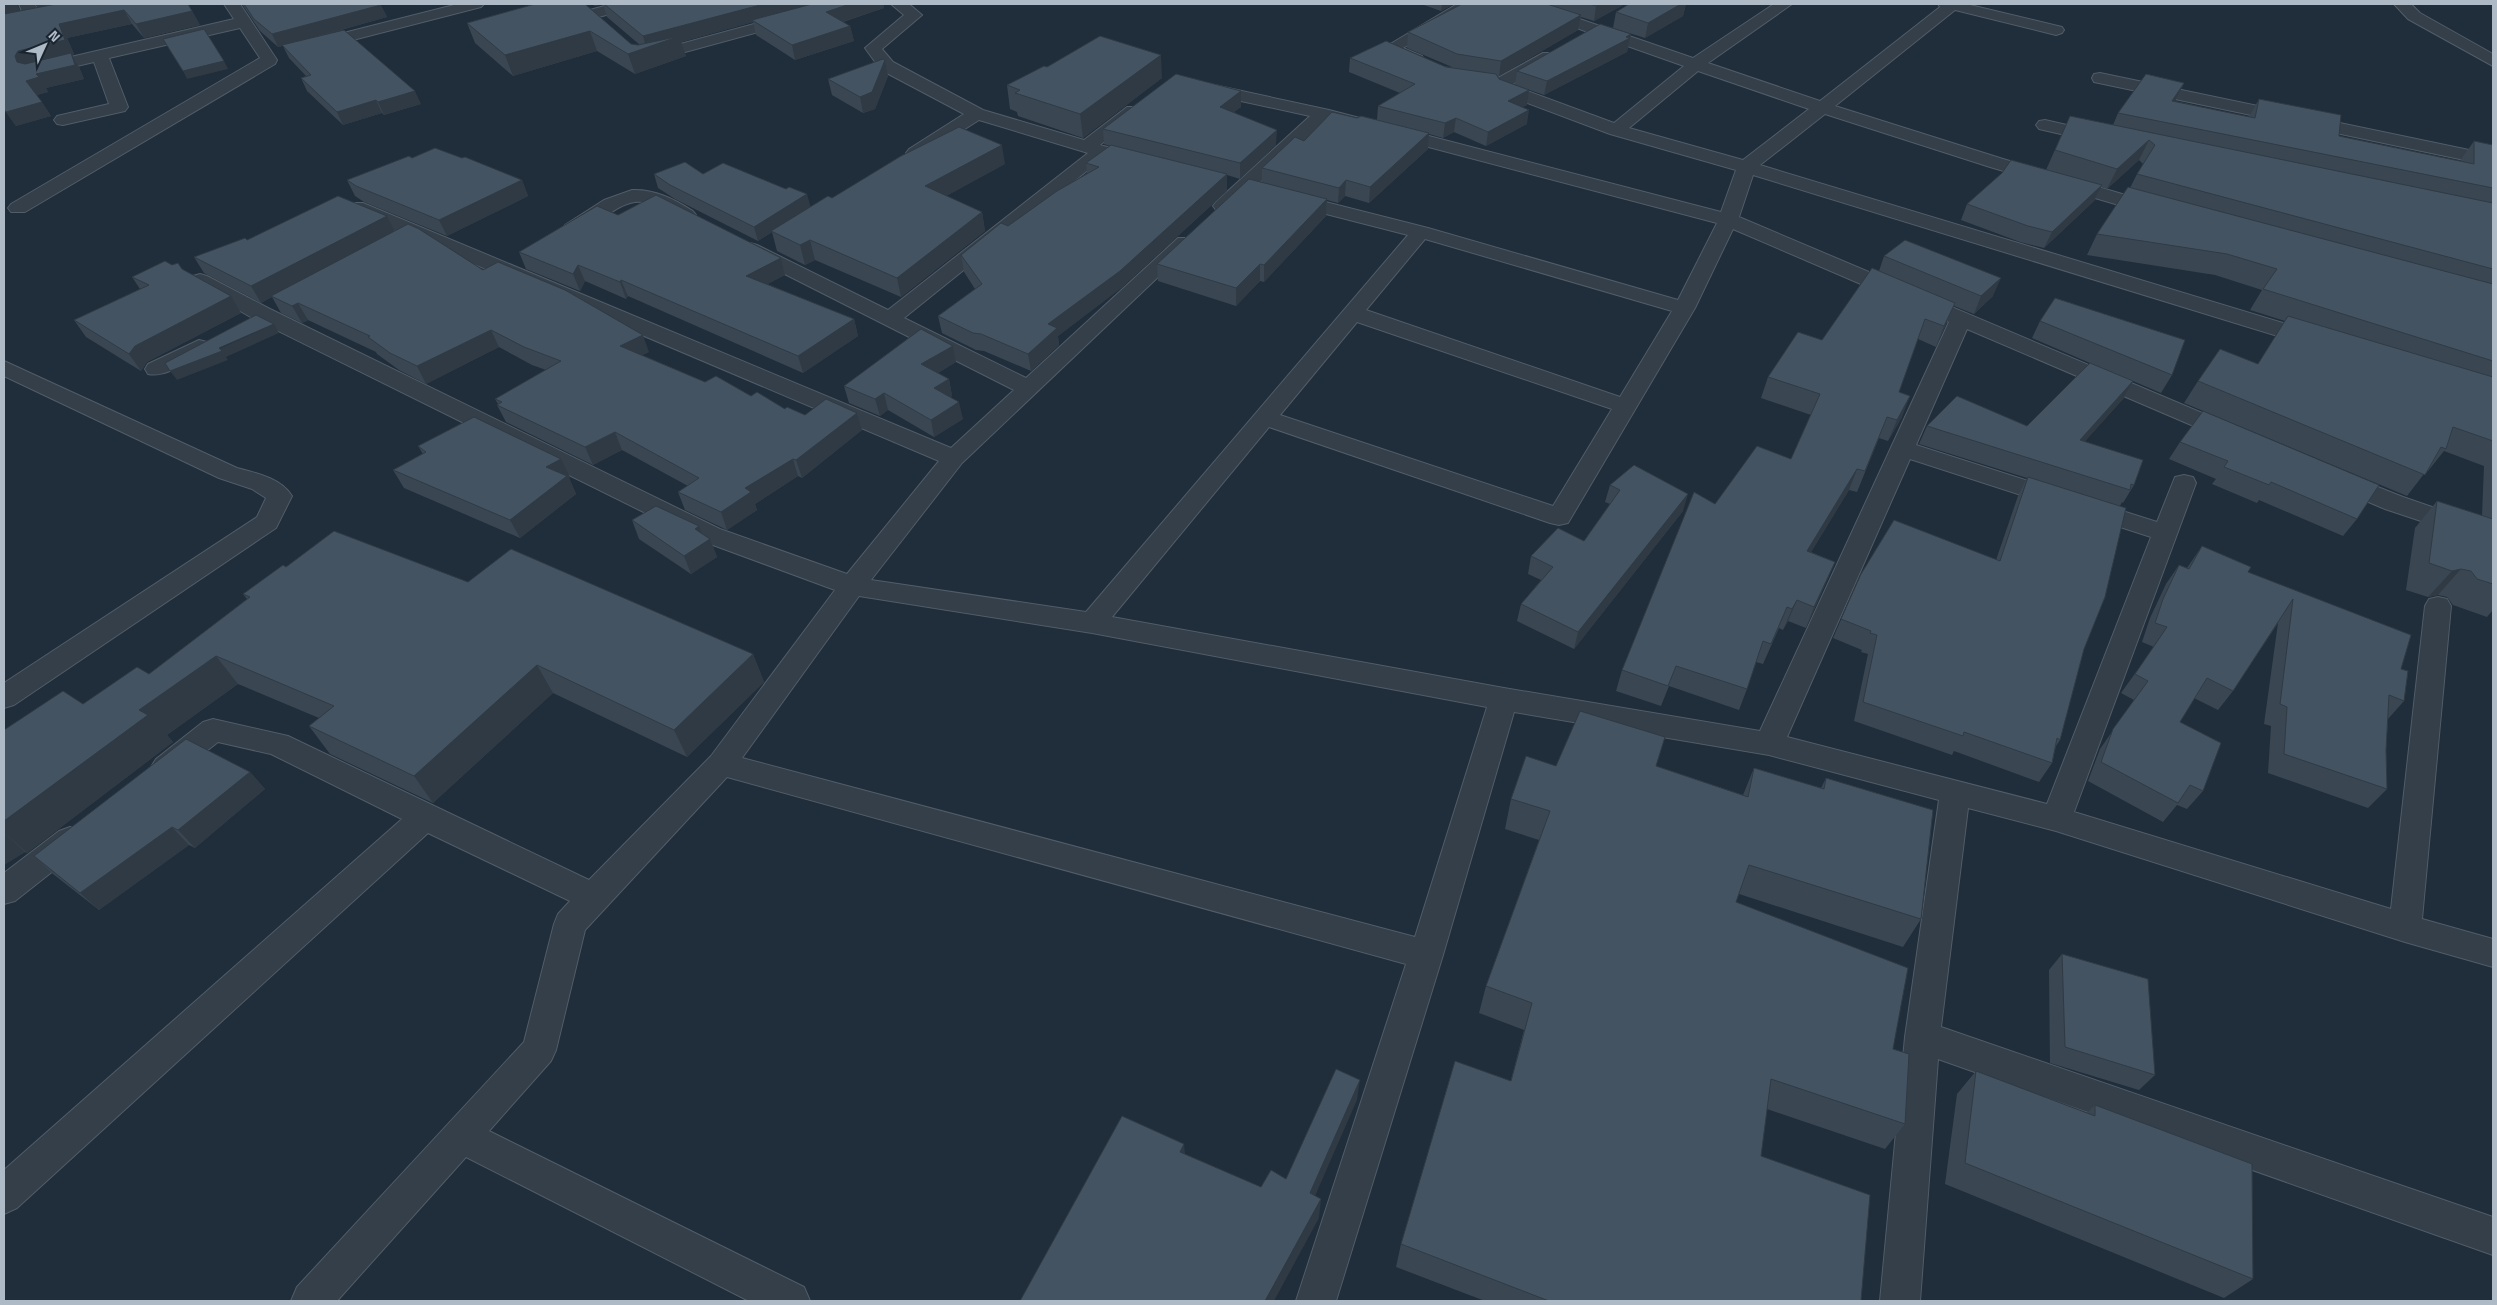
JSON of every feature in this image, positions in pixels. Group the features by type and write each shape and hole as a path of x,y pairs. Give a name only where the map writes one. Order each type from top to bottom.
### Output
{"street":[{"path":"18,208 269,60 232,4"},
{"path":"407,4 420,18"},
{"path":"267,57 476,4"},
{"path":"586,9 629,4"},
{"path":"636,52 644,59 845,4"},
{"path":"899,4 914,15 873,48 887,66 977,114 1103,151"},
{"path":"1428,64 1390,50 1468,4"},
{"path":"1522,4 1822,106 2069,186 2170,214"},
{"path":"1616,130 1697,63 1784,4"},
{"path":"1265,418 1559,516 1684,308 1728,220 1746,168 1951,4 2056,30"},
{"path":"2402,4 2414,16 2493,61"},
{"path":"586,9 607,27"},
{"path":"1579,39 1613,19"},
{"path":"34,71 244,22"},
{"path":"1562,49 1494,81 1512,92 1616,130 2332,345"},
{"path":"63,120 119,107 100,56"},
{"path":"2100,78 2493,161"},
{"path":"1182,83 1323,114 1728,220 2250,442"},
{"path":"890,319 1103,151 1150,99"},
{"path":"896,165 977,114"},
{"path":"311,1301 539,1050 570,924 593,897 721,764 852,586 954,458 1204,224 1251,189 1323,114"},
{"path":"2045,125 2118,142"},
{"path":"1251,189 1421,232 1684,308"},
{"path":"556,239 622,198 636,195 654,198 706,225"},
{"path":"346,203 414,232 514,265 954,458"},
{"path":"389,246 414,232"},
{"path":"1092,623 1421,232"},
{"path":"731,239 765,247 890,319 1028,388"},
{"path":"200,280 253,318 711,535 852,586 1092,623 1504,699 1769,744 2056,819 2405,928 2493,953"},
{"path":"253,318 287,300"},
{"path":"1353,313 1625,406"},
{"path":"1769,744 1961,319"},
{"path":"156,370 218,337"},
{"path":"4,368 228,474 260,483 280,496 267,522 4,696"},
{"path":"1902,449 2165,533"},
{"path":"2322,472 2394,503 2493,537"},
{"path":"2056,819 2184,483"},
{"path":"2405,928 2438,606"},
{"path":"1316,1301 1426,955 1504,699"},
{"path":"143,784 213,730 278,744 593,897"},
{"path":"721,764 1426,955"},
{"path":"1900,1301 1922,1037 1955,792"},
{"path":"4,1195 425,817"},
{"path":"4,891 89,826"},
{"path":"1922,1037 2493,1236"},
{"path":"461,1136 790,1301"}],"building":[{"path":"56,4 188,4 192,11 136,24 124,10 59,24 65,40 18,51 15,56 17,62 25,64 71,53 75,65 36,74 39,77 26,81 42,102 6,112 4,109 4,14"},
{"path":"244,4 381,5 272,34 254,19"},
{"path":"535,4 585,4 631,44 638,45 680,36 628,54 590,31 505,55 467,23"},
{"path":"604,4 764,4 643,36"},
{"path":"812,4 850,4 826,12 850,26 792,45 752,20"},
{"path":"1462,4 1547,4 1581,15 1501,61 1457,54 1408,32"},
{"path":"1629,4 1681,4 1648,23 1616,12"},
{"path":"1600,24 1631,34 1626,37 1630,38 1547,81 1517,71"},
{"path":"204,29 224,61 183,71 163,39"},
{"path":"344,30 415,91 337,112 301,78 311,75 282,45"},
{"path":"1100,36 1161,55 1080,114 1015,93 1020,90 1007,85 1044,66 1047,67"},
{"path":"1386,41 1446,67 1496,74 1499,79 1529,90 1508,101 1529,110 1488,132 1456,118 1445,123 1378,106 1415,84 1350,58"},
{"path":"883,59 885,60 872,92 860,97 828,79"},
{"path":"1176,74 1241,91 1220,107 1277,130 1240,163 1103,129"},
{"path":"2146,74 2184,83 2172,101 2255,118 2259,99 2341,115 2339,136 2474,164 2474,141 2493,145 2493,188 2118,113"},
{"path":"1332,112 1357,118 1361,116 1429,133 1370,187 1346,180 1339,188 1262,168 1295,137 1304,141"},
{"path":"2070,116 2493,203 2493,269 2137,174 2155,145 2149,140 2117,169 2055,150"},
{"path":"959,127 1002,145 925,186 982,212 897,278 810,240 800,245 771,231 828,196 832,198 901,156"},
{"path":"1111,145 1227,174 1120,271 1048,324 1057,328 1028,354 981,334 973,333 938,316 982,284 961,255 1001,223 1008,226 1057,191 1099,167 1086,163"},
{"path":"435,148 462,158 465,157 522,180 439,220 356,186 347,180 409,156 412,158"},
{"path":"2011,160 2102,185 2052,232 2028,226 1967,204 2002,173"},
{"path":"685,162 703,174 723,163 786,189 789,187 807,194 754,227 670,185 654,174"},
{"path":"1249,179 1327,199 1264,265 1260,264 1236,288 1157,264"},
{"path":"2128,187 2493,284 2493,361 2263,289 2277,269 2227,254 2097,234"},
{"path":"656,195 781,258 746,276 854,319 798,356 621,280 620,282 578,265 573,274 519,252 597,206 618,215"},
{"path":"338,196 387,216 251,286 194,257 245,238 247,240"},
{"path":"408,224 483,270 498,262 565,290 643,335 620,346 705,382 716,376 751,396 757,392 785,409 787,407 805,415 826,399 857,413 796,460 793,459 745,488 751,492 721,512 678,492 699,478 615,432 585,447 497,405 502,402 495,399 561,361 524,347 491,330 417,366 390,353 368,337 370,336 298,303 292,306 271,296"},
{"path":"1905,240 2001,278 1981,296 1884,256"},
{"path":"165,261 172,265 178,263 182,269 231,296 135,346 129,354 74,320 149,285 132,277"},
{"path":"1872,268 1955,303 1944,326 1925,319 1899,392 1910,396 1897,420 1887,417 1865,471 1857,469 1807,551 1835,562 1814,607 1797,600 1792,609 1787,607 1771,644 1763,641 1747,689 1676,666 1668,686 1622,670 1694,492 1715,504 1757,446 1791,459 1820,394 1768,377 1798,332 1822,340"},
{"path":"2055,298 2185,340 2172,375 2040,321"},
{"path":"256,315 274,324 219,348 222,351 170,371 165,363"},
{"path":"2288,316 2493,377 2493,441 2453,427 2446,449 2441,447 2425,475 2198,381 2220,349 2258,364"},
{"path":"921,329 953,346 921,364 949,379 934,388 959,402 931,420 884,393 875,399 844,386"},
{"path":"2090,363 2133,381 2080,440 2143,460 2134,485 2131,484 2130,490 1927,426 1957,396 2027,426"},
{"path":"2203,411 2379,485 2357,519 2271,482 2269,485 2224,467 2228,461 2180,442"},
{"path":"474,417 561,459 546,467 567,476 510,520 393,470 426,452 418,446"},
{"path":"1634,465 1688,494 1578,632 1521,604 1553,567 1531,556 1558,528 1584,541 1620,490 1610,485"},
{"path":"2028,477 2126,508 2105,597 2084,649 2060,740 2057,738 2052,763 1964,732 1963,736 1863,702 1877,635 1841,619 1861,574 1894,520 2000,561"},
{"path":"2437,501 2493,519 2493,584 2477,579 2471,571 2461,569 2452,571 2429,563"},
{"path":"656,506 699,526 695,529 710,539 684,556 632,520"},
{"path":"334,531 468,582 511,549 753,654 674,730 537,665 414,776 309,726 334,706 216,656 139,710 148,715 4,821 4,730 63,691 83,704 137,667 149,674 250,597 243,594 283,565 286,567"},
{"path":"2202,546 2251,567 2248,572 2411,635 2401,669 2408,671 2404,701 2389,695 2386,750 2387,789 2284,754 2287,707 2280,704 2293,599 2233,691 2207,678 2180,722 2221,743 2203,791 2190,785 2178,803 2101,762 2113,729 2148,681 2135,674 2167,627 2155,623 2163,599 2179,565 2189,569"},
{"path":"1580,711 1665,737 1656,766 1748,797 1754,768 1824,789 1826,778 1933,810 1921,919 1749,865 1736,902 1908,968 1893,1049 1909,1054 1905,1124 1771,1079 1761,1156 1870,1195 1861,1301 1549,1301 1401,1244 1455,1061 1511,1081 1532,1003 1486,986 1550,811 1511,799 1526,756 1556,766"},
{"path":"186,739 250,772 178,830 172,827 80,893 34,856"},
{"path":"2062,954 2148,979 2155,1075 2065,1047"},
{"path":"1336,1069 1360,1080 1310,1193 1321,1199 1265,1301 1020,1301 1122,1116 1184,1144 1180,1152 1261,1187 1271,1170 1286,1179"},
{"path":"1976,1071 2095,1116 2095,1105 2252,1164 2253,1279 1965,1163"}]}
